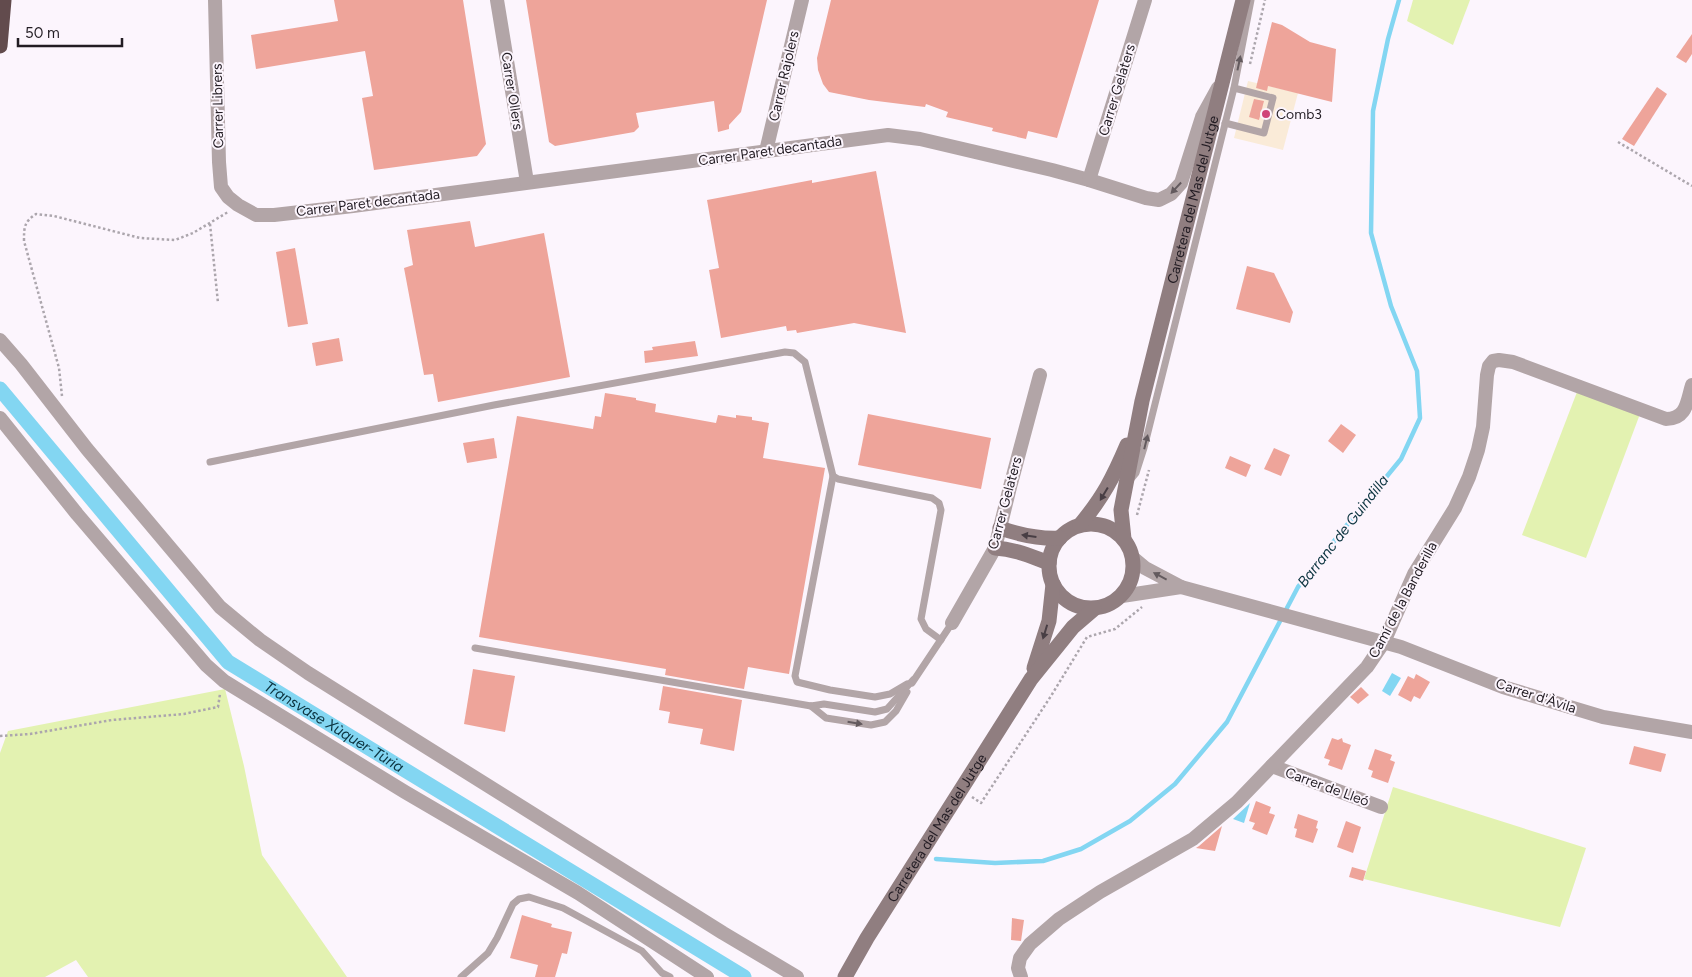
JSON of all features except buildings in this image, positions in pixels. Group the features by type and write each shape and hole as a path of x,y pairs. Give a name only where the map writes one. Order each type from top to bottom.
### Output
{"highway":[{"path":"0,46 4,0"}],"street":[{"name":"Carrer Librers","path":"215,0 221,187 228,197 238,205"},
{"name":"Carrer Ollers","path":"497,0 528,182"},
{"name":"Carrer Rajolers","path":"766,151 802,0"},
{"name":"Carrer Gelaters","path":"1089,180 1145,0"},
{"name":"Carretera del Mas del Jutge","path":"1080,525 1098,504 1112,480 1142,401 1228,84 1244,0"},
{"name":"Carrer Paret decantada","path":"238,205 256,215 274,215 888,135 920,139 1089,180 1146,198 1159,200 1170,194 1182,182 1202,117 1228,84"},
{"path":"0,340 87,449 220,607 260,640 324,684 723,933 797,977"},
{"name":"Camí de la Banderilla","path":"1021,977 1018,968 1024,950 1059,919 1100,892 1193,839 1237,802 1367,667 1384,642 1414,574 1455,508 1469,477 1483,427 1487,375 1489,366 1493,361 1513,362 1666,419 1679,417 1684,412 1692,385"},
{"name":"Carrer Gelaters","path":"952,623 995,548 1040,375"},
{"name":"Carretera del Mas del Jutge","path":"1124,539 1121,510 1142,401"},
{"path":"0,418 77,514 206,665 224,681 405,792 578,893 707,977"},
{"path":"1133,558 1133,574 1127,590 1109,605 1094,609 1074,605 1066,600 1053,584 1050,574 1049,563 1052,549 1060,538 1069,530 1080,525 1092,524 1104,526 1115,531 1124,539 1133,558 1145,568 1181,587"},
{"path":"1000,528 1021,535 1060,538"},
{"path":"995,548 1026,553 1049,563"},
{"name":"Carretera del Mas del Jutge","path":"1031,679 1049,621 1053,584"},
{"path":"1122,596 1181,587"},
{"name":"Carrer d'Àvila","path":"1181,587 1384,642 1503,687 1603,717 1692,732"},
{"name":"Carretera del Mas del Jutge","path":"844,977 1031,679 1073,627 1094,609"},
{"name":"Carrer de Lleó","path":"1272,766 1381,807"}],"lane":[{"path":"1126,485 1136,473 1144,448 1225,123 1228,84 1251,0"},
{"path":"1225,123 1264,133 1273,98 1228,84"},
{"path":"210,462 503,403 785,352 794,353 805,362 833,476 795,676 797,682 875,698 890,694 913,680"},
{"path":"833,476 838,479 932,498 939,503 941,510 921,619 926,629 941,640"},
{"path":"811,706 826,718 871,725 885,722 896,711 913,680 952,623"},
{"path":"475,648 811,706 824,704 875,712 887,709 913,680"},
{"path":"461,977 488,953 513,904 519,899 529,897 563,908 642,951 662,973 670,977"}],"path":[{"path":"1618,142 1692,186"},
{"path":"60,415 63,393 59,368 24,241 24,228 28,219 36,214 54,216 140,238 175,240 193,234 238,205"},
{"path":"210,224 218,303"},
{"path":"0,736 30,734 112,720 184,714 218,707 224,681"}],"shaded area":[{"name":"Comb3","path":"1248,81 1298,93 1283,150 1234,138"}],"green space":[{"path":"1413,0 1470,0 1453,45 1407,21"},
{"path":"1577,392 1640,414 1586,558 1522,535"},
{"path":"225,689 244,766 262,855 347,977 88,977 76,960 45,977 0,977 0,753 8,731"},
{"path":"1393,787 1586,848 1560,927 1364,879"}],"water":[{"path":"1392,673 1401,678 1390,696 1382,691"},
{"path":"1250,803 1244,823 1233,819"}],"waterway":[{"name":"Barranc de Guindilla","path":"936,859 995,863 1043,861 1081,849 1130,821 1175,784 1227,722 1298,587 1401,459 1420,418 1417,371 1391,306 1371,233 1373,111 1388,39 1399,0"},
{"name":"Transvase Xùquer-Tùria","path":"0,389 228,662 744,977"}],"place":[{"name":"Comb3","path":"1266,114"}]}
